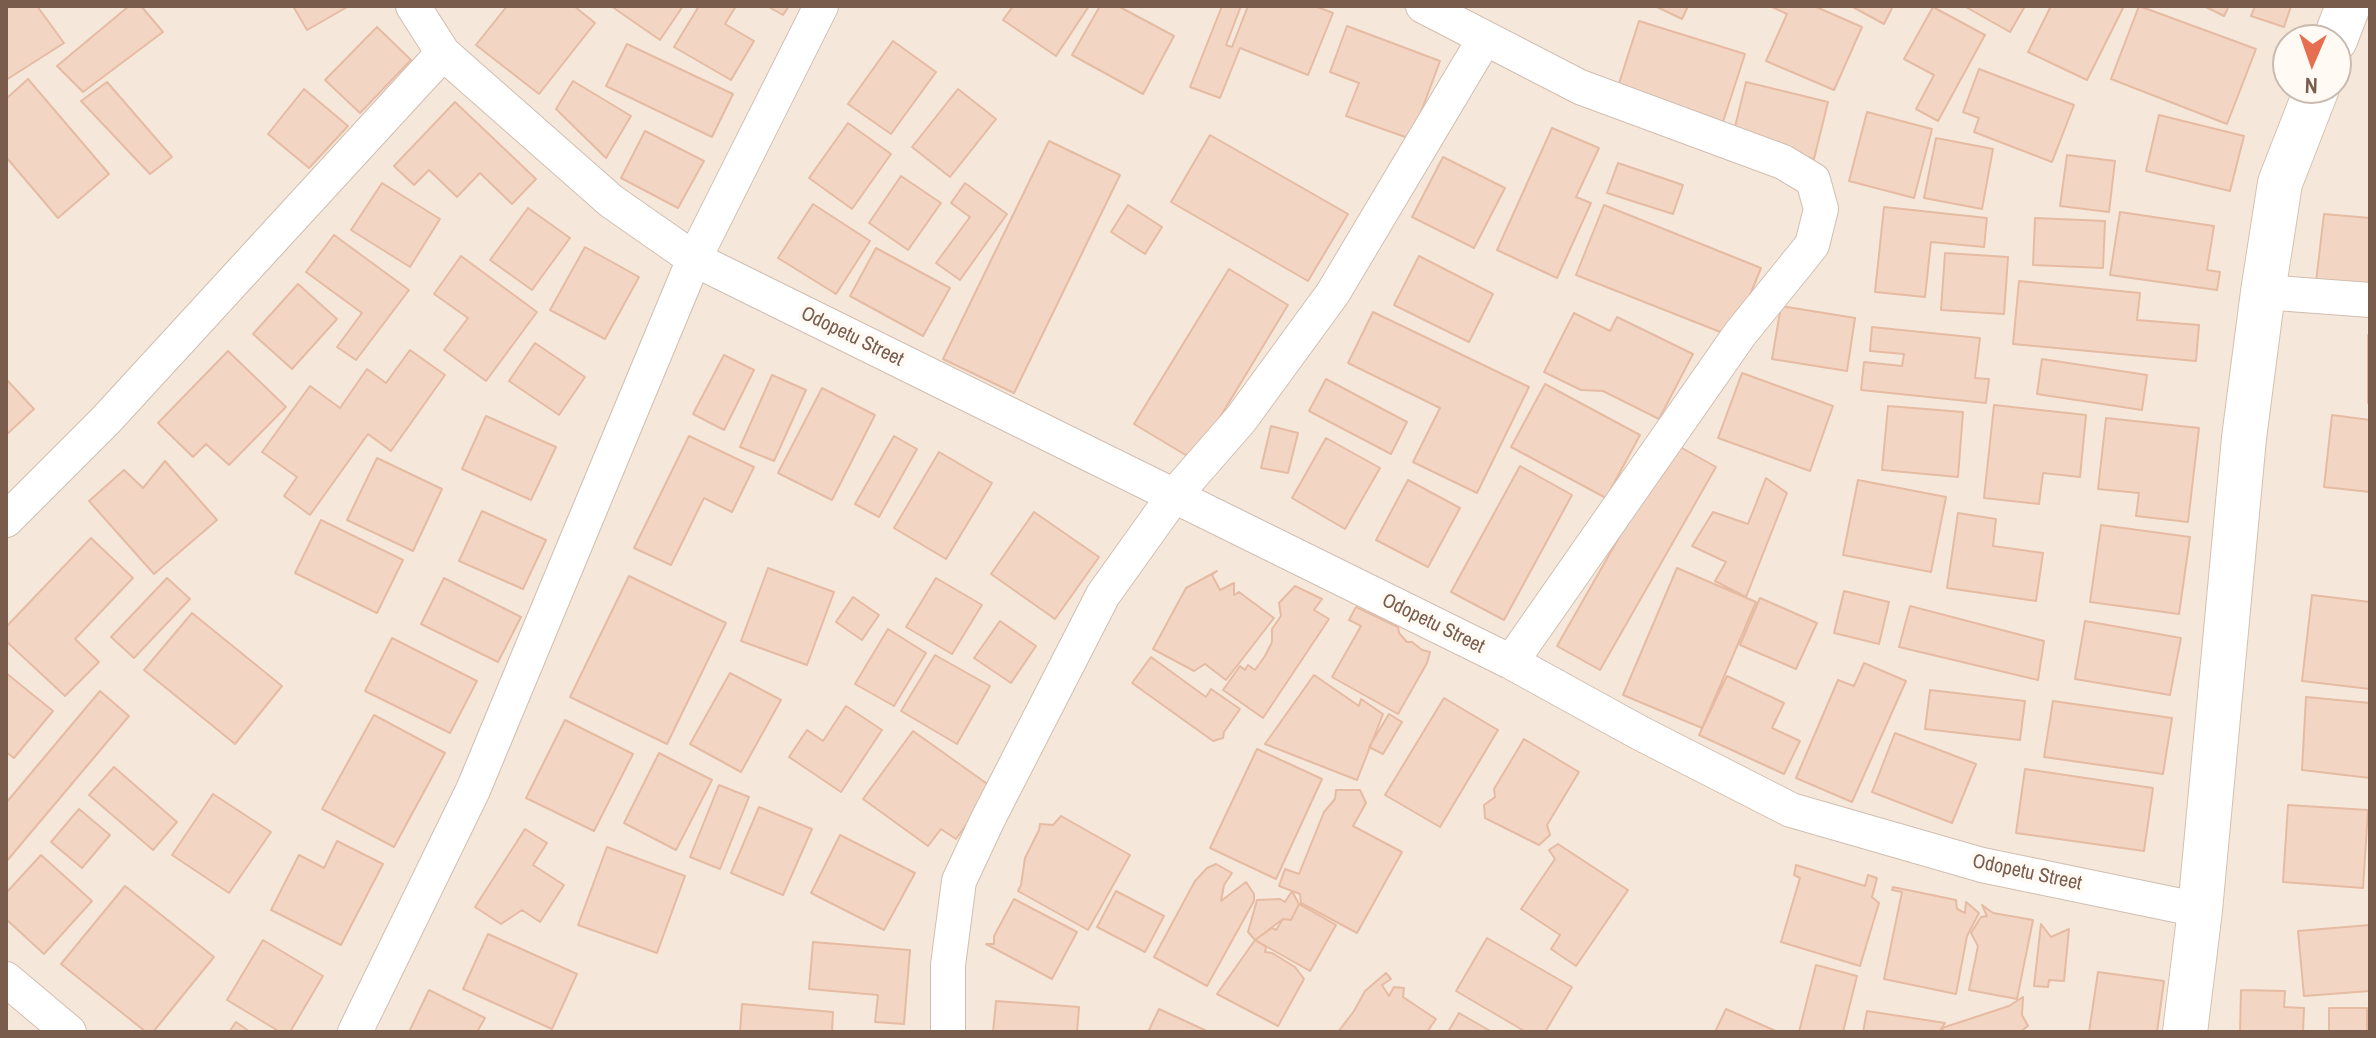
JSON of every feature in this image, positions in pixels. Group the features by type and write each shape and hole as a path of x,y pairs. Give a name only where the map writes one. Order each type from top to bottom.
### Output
{"street":[{"name":"Odopetu Street","path":"413,6 443,53 611,201 694,259 1511,662 1640,733 1791,810 1982,865 2200,910"},
{"path":"355,1032 473,790 694,259 821,6"},
{"path":"1423,6 1580,87 1783,162 1813,180 1821,209 1812,245 1740,334 1511,662"},
{"path":"948,1032 948,965 959,881 1103,595 1173,497 1241,419 1333,293 1485,38"},
{"path":"6,520 106,420 443,53"},
{"path":"2185,1032 2200,910 2244,438 2263,292 2280,183 2311,104"},
{"path":"2263,292 2370,300"},
{"path":"6,979 69,1032"}],"shaded area":[{"path":"6,6 2370,6 2370,1032 6,1032"}],"building":[{"path":"6,6 37,6 64,43 6,80"},
{"path":"129,6 141,6 163,32 83,92 57,66"},
{"path":"293,6 349,6 307,30"},
{"path":"507,6 574,6 595,23 539,94 476,45"},
{"path":"611,6 683,6 660,40"},
{"path":"699,6 736,6 725,24 754,41 731,80 674,47"},
{"path":"767,6 789,6 783,15"},
{"path":"1013,6 1089,6 1056,56 1003,20"},
{"path":"1100,6 1118,6 1174,36 1143,94 1072,55"},
{"path":"1222,6 1241,6 1226,45 1232,47 1248,6 1315,6 1333,13 1308,75 1240,48 1220,98 1190,87"},
{"path":"1655,6 1688,6 1682,19"},
{"path":"1770,6 1814,6 1862,27 1834,90 1766,61 1787,14"},
{"path":"1851,6 1893,6 1884,24"},
{"path":"1964,6 2025,6 2010,32"},
{"path":"2051,6 2124,6 2087,80 2028,52"},
{"path":"2139,6 2256,49 2227,124 2111,79"},
{"path":"2204,6 2229,6 2224,16"},
{"path":"2255,6 2291,6 2285,24 2251,16"},
{"path":"1933,7 1985,35 1938,121 1916,109 1934,75 1904,59"},
{"path":"1639,21 1745,54 1720,131 1614,99"},
{"path":"1347,26 1440,61 1411,139 1346,116 1359,83 1330,72"},
{"path":"377,27 411,60 360,113 325,80"},
{"path":"893,41 936,72 891,134 848,104"},
{"path":"627,44 733,94 712,137 606,86"},
{"path":"1979,69 2074,105 2052,162 1974,132 1979,118 1963,112"},
{"path":"28,79 109,174 58,218 6,157 6,99"},
{"path":"573,81 631,116 606,158 556,109"},
{"path":"107,82 172,157 150,174 81,101"},
{"path":"1746,82 1828,102 1814,159 1732,139"},
{"path":"304,89 348,126 309,168 268,134"},
{"path":"958,89 996,119 950,177 912,147"},
{"path":"455,102 536,179 512,204 480,173 457,197 429,170 414,185 394,166"},
{"path":"1867,112 1932,129 1914,198 1849,181"},
{"path":"2159,115 2244,136 2230,191 2146,171"},
{"path":"848,123 891,154 852,209 809,178"},
{"path":"1552,128 1599,148 1576,197 1591,203 1557,278 1497,250"},
{"path":"645,131 704,161 678,208 621,178"},
{"path":"1210,135 1348,214 1308,281 1171,202"},
{"path":"1936,138 1993,149 1982,209 1924,198"},
{"path":"1049,141 1120,175 1014,393 943,359"},
{"path":"2067,155 2115,161 2109,212 2060,206"},
{"path":"1443,157 1505,188 1474,248 1412,217"},
{"path":"1618,163 1683,185 1673,214 1607,193"},
{"path":"901,176 941,203 908,250 869,223"},
{"path":"382,183 440,219 410,267 351,230"},
{"path":"965,183 1007,214 960,280 936,263 970,217 951,203"},
{"path":"813,204 870,241 836,294 778,258"},
{"path":"1128,205 1162,227 1145,254 1111,232"},
{"path":"1604,205 1761,268 1733,337 1576,275"},
{"path":"1884,207 1987,218 1984,247 1931,242 1925,297 1875,292"},
{"path":"528,208 570,238 532,290 490,260"},
{"path":"2120,212 2214,226 2207,270 2220,272 2217,290 2110,275"},
{"path":"2324,214 2370,218 2370,287 2316,282"},
{"path":"2035,218 2105,221 2103,268 2033,265"},
{"path":"334,235 409,290 356,360 337,347 362,313 306,272"},
{"path":"585,247 639,277 605,339 550,310"},
{"path":"876,248 950,288 923,336 850,296"},
{"path":"1945,253 2008,257 2004,314 1941,310"},
{"path":"461,256 537,312 486,381 444,350 468,318 434,294"},
{"path":"1419,256 1493,294 1469,342 1394,305"},
{"path":"1229,269 1288,305 1194,460 1134,424"},
{"path":"2019,281 2140,293 2137,320 2199,325 2196,361 2013,344"},
{"path":"298,284 337,319 292,369 253,334"},
{"path":"1781,306 1855,318 1847,371 1772,359"},
{"path":"1373,312 1529,387 1477,493 1413,462 1440,408 1348,363"},
{"path":"1574,313 1610,331 1617,317 1693,354 1659,419 1603,391 1581,390 1544,372"},
{"path":"1872,327 1980,338 1975,378 1989,379 1986,403 1861,390 1864,362 1902,366 1904,354 1870,351"},
{"path":"2370,335 2370,403 2368,403"},
{"path":"535,343 585,377 559,415 509,381"},
{"path":"410,350 445,375 391,451 368,434 310,515 284,496 297,477 262,452 310,386 340,408 367,369 386,383"},
{"path":"228,351 286,407 229,465 206,444 193,457 158,423"},
{"path":"724,355 754,370 724,430 693,414"},
{"path":"2042,359 2147,375 2142,410 2037,394"},
{"path":"1742,373 1833,406 1810,471 1718,438"},
{"path":"772,375 806,390 774,461 740,447"},
{"path":"6,379 34,409 6,435"},
{"path":"1326,379 1407,422 1391,454 1309,411"},
{"path":"1545,384 1640,435 1606,498 1511,447"},
{"path":"822,388 875,415 832,500 778,473"},
{"path":"1994,405 2086,415 2080,477 2043,473 2039,504 1984,498"},
{"path":"1888,406 1963,412 1958,477 1882,470"},
{"path":"2332,415 2370,420 2370,492 2324,487"},
{"path":"486,416 556,447 531,500 462,469"},
{"path":"2106,418 2199,428 2188,522 2136,516 2139,493 2098,489"},
{"path":"1271,426 1298,433 1288,473 1261,468"},
{"path":"689,436 754,467 732,512 704,498 671,565 634,548"},
{"path":"894,436 917,449 879,517 855,504"},
{"path":"1326,438 1380,468 1345,529 1292,498"},
{"path":"1673,443 1716,467 1600,670 1557,646"},
{"path":"939,452 992,483 946,559 894,528"},
{"path":"377,458 442,489 413,551 347,520"},
{"path":"165,461 217,520 154,574 89,501 124,470 143,488"},
{"path":"1520,466 1572,495 1504,620 1451,592"},
{"path":"1766,478 1787,493 1746,597 1715,581 1726,562 1692,546 1713,512 1748,524"},
{"path":"1408,480 1460,508 1428,567 1376,540"},
{"path":"1858,480 1946,497 1931,572 1843,555"},
{"path":"482,511 546,540 523,589 459,561"},
{"path":"1034,512 1099,557 1055,619 991,574"},
{"path":"1958,513 1996,519 1993,546 2043,553 2036,601 1947,588"},
{"path":"321,520 403,560 377,613 295,573"},
{"path":"2101,525 2190,537 2179,614 2090,602"},
{"path":"91,538 133,578 75,639 99,662 65,696 6,641 6,627"},
{"path":"768,568 834,592 807,665 741,641"},
{"path":"1677,568 1756,602 1702,728 1623,695"},
{"path":"1217,571 1212,575 1220,590 1234,583 1234,595 1239,592 1274,618 1226,680 1205,664 1194,671 1153,649 1186,588"},
{"path":"629,576 726,623 667,744 570,697"},
{"path":"167,578 190,599 134,658 111,637"},
{"path":"444,578 521,617 498,662 421,624"},
{"path":"936,578 982,605 952,654 906,627"},
{"path":"1295,586 1322,599 1314,610 1329,619 1263,718 1223,690 1240,666 1245,670 1248,665 1255,670 1265,656 1272,642 1272,629 1281,616 1279,603"},
{"path":"1844,591 1889,602 1879,644 1834,633"},
{"path":"2312,595 2370,602 2370,689 2302,681"},
{"path":"853,597 879,615 862,640 836,622"},
{"path":"1760,598 1817,623 1796,669 1740,645"},
{"path":"1910,606 2044,641 2038,680 1899,647"},
{"path":"1356,607 1398,627 1407,642 1430,652 1398,714 1332,677 1361,626 1349,620"},
{"path":"192,613 282,686 235,744 144,670"},
{"path":"1000,621 1036,646 1011,683 974,658"},
{"path":"2085,621 2181,638 2170,695 2075,679"},
{"path":"888,629 926,653 894,706 855,684"},
{"path":"392,638 477,681 450,733 365,691"},
{"path":"935,655 990,686 957,744 901,711"},
{"path":"1151,657 1206,697 1211,689 1240,709 1223,738 1213,741 1132,683"},
{"path":"1864,663 1906,681 1852,802 1796,778 1838,680 1854,686"},
{"path":"6,673 53,711 14,758 6,752"},
{"path":"730,673 781,700 741,772 690,744"},
{"path":"1314,675 1359,706 1361,699 1383,714 1357,780 1265,744"},
{"path":"1727,676 1784,703 1772,728 1800,741 1784,774 1699,735"},
{"path":"1930,690 2025,701 2020,740 1925,729"},
{"path":"100,691 129,716 6,862 6,803"},
{"path":"2306,697 2370,703 2370,778 2302,770"},
{"path":"1444,698 1498,730 1440,827 1385,795"},
{"path":"2053,701 2172,718 2163,774 2044,757"},
{"path":"846,706 882,730 841,792 789,757 807,730 823,741"},
{"path":"1389,714 1402,722 1383,754 1369,747"},
{"path":"374,715 445,753 394,847 322,809"},
{"path":"565,720 633,754 594,831 526,798"},
{"path":"913,731 993,788 956,839 941,829 928,846 863,799"},
{"path":"1895,733 1976,764 1952,823 1872,792"},
{"path":"1524,739 1579,772 1547,825 1550,835 1539,845 1485,818 1484,805 1495,797 1494,789"},
{"path":"1257,749 1322,779 1276,879 1210,848"},
{"path":"659,753 712,780 676,850 624,823"},
{"path":"114,767 177,822 153,850 89,795"},
{"path":"2025,769 2153,788 2144,851 2016,833"},
{"path":"719,785 749,797 720,869 690,857"},
{"path":"1336,790 1360,790 1366,803 1353,826 1402,852 1357,933 1301,903 1300,894 1279,886 1285,869 1299,874 1324,812 1335,799"},
{"path":"213,794 271,832 229,893 172,855"},
{"path":"2288,805 2368,810 2363,888 2283,882"},
{"path":"759,807 812,829 783,895 731,873"},
{"path":"79,809 110,835 82,868 51,842"},
{"path":"1061,816 1130,855 1088,930 1018,891 1025,858 1040,824 1053,825"},
{"path":"525,829 547,843 533,865 564,885 540,922 522,910 501,924 475,907"},
{"path":"840,835 915,873 884,930 811,893"},
{"path":"337,841 383,864 341,945 271,910 299,855 324,868"},
{"path":"1558,844 1628,890 1576,966 1551,949 1560,935 1521,909 1555,859 1549,850"},
{"path":"607,847 685,876 657,953 578,925"},
{"path":"41,855 92,901 44,954 6,919 6,893"},
{"path":"1216,864 1232,873 1224,885 1221,901 1246,882 1254,894 1254,901 1207,986 1154,957 1195,881 1207,868"},
{"path":"1796,865 1865,886 1868,875 1877,878 1872,897 1879,903 1860,966 1781,942 1800,878 1794,875"},
{"path":"125,886 214,957 153,1032 146,1032 61,964"},
{"path":"1893,887 1956,900 1957,909 1965,913 1966,902 1979,913 1967,936 1956,994 1884,979 1902,892 1892,890"},
{"path":"1116,891 1164,916 1145,952 1097,927"},
{"path":"1292,891 1299,904 1291,920 1283,919 1255,940 1248,932 1257,900 1280,899 1285,902"},
{"path":"1014,899 1077,932 1052,979 986,944 994,944 994,936"},
{"path":"1299,904 1336,925 1310,971 1255,940 1272,928 1276,930 1283,919 1291,920"},
{"path":"1982,905 1993,913 2033,920 2017,999 1969,990 1978,946 1971,933 1981,917 1987,916"},
{"path":"2041,924 2051,937 2069,929 2064,981 2049,980 2048,987 2034,986"},
{"path":"2370,925 2370,991 2304,996 2298,931"},
{"path":"488,934 577,974 552,1029 463,989"},
{"path":"1487,938 1572,987 1545,1032 1526,1032 1456,991"},
{"path":"263,940 323,976 290,1032 280,1032 227,1000"},
{"path":"1255,940 1266,947 1265,952 1295,967 1304,979 1278,1026 1217,994"},
{"path":"813,942 910,950 904,1024 875,1022 878,995 809,989"},
{"path":"1816,965 1857,976 1843,1032 1799,1032"},
{"path":"2098,972 2164,981 2157,1032 2089,1032"},
{"path":"1386,973 1391,979 1382,985 1389,996 1394,987 1404,988 1403,997 1436,1019 1427,1032 1338,1032 1365,991"},
{"path":"429,990 485,1018 477,1032 409,1032"},
{"path":"2241,990 2285,991 2284,1007 2304,1008 2303,1032 2240,1032"},
{"path":"2023,997 2022,1015 2028,1026 2020,1032 1944,1032 1942,1028 2009,1006"},
{"path":"996,1001 1079,1007 1077,1032 993,1032"},
{"path":"742,1004 833,1012 832,1032 740,1032"},
{"path":"2329,1008 2367,1008 2367,1032 2329,1032"},
{"path":"1159,1009 1209,1032 1148,1032"},
{"path":"1726,1009 1778,1032 1715,1032"},
{"path":"1867,1011 1945,1023 1939,1032 1863,1032"},
{"path":"1459,1013 1492,1032 1448,1032"},
{"path":"236,1022 250,1032 229,1032"}]}
